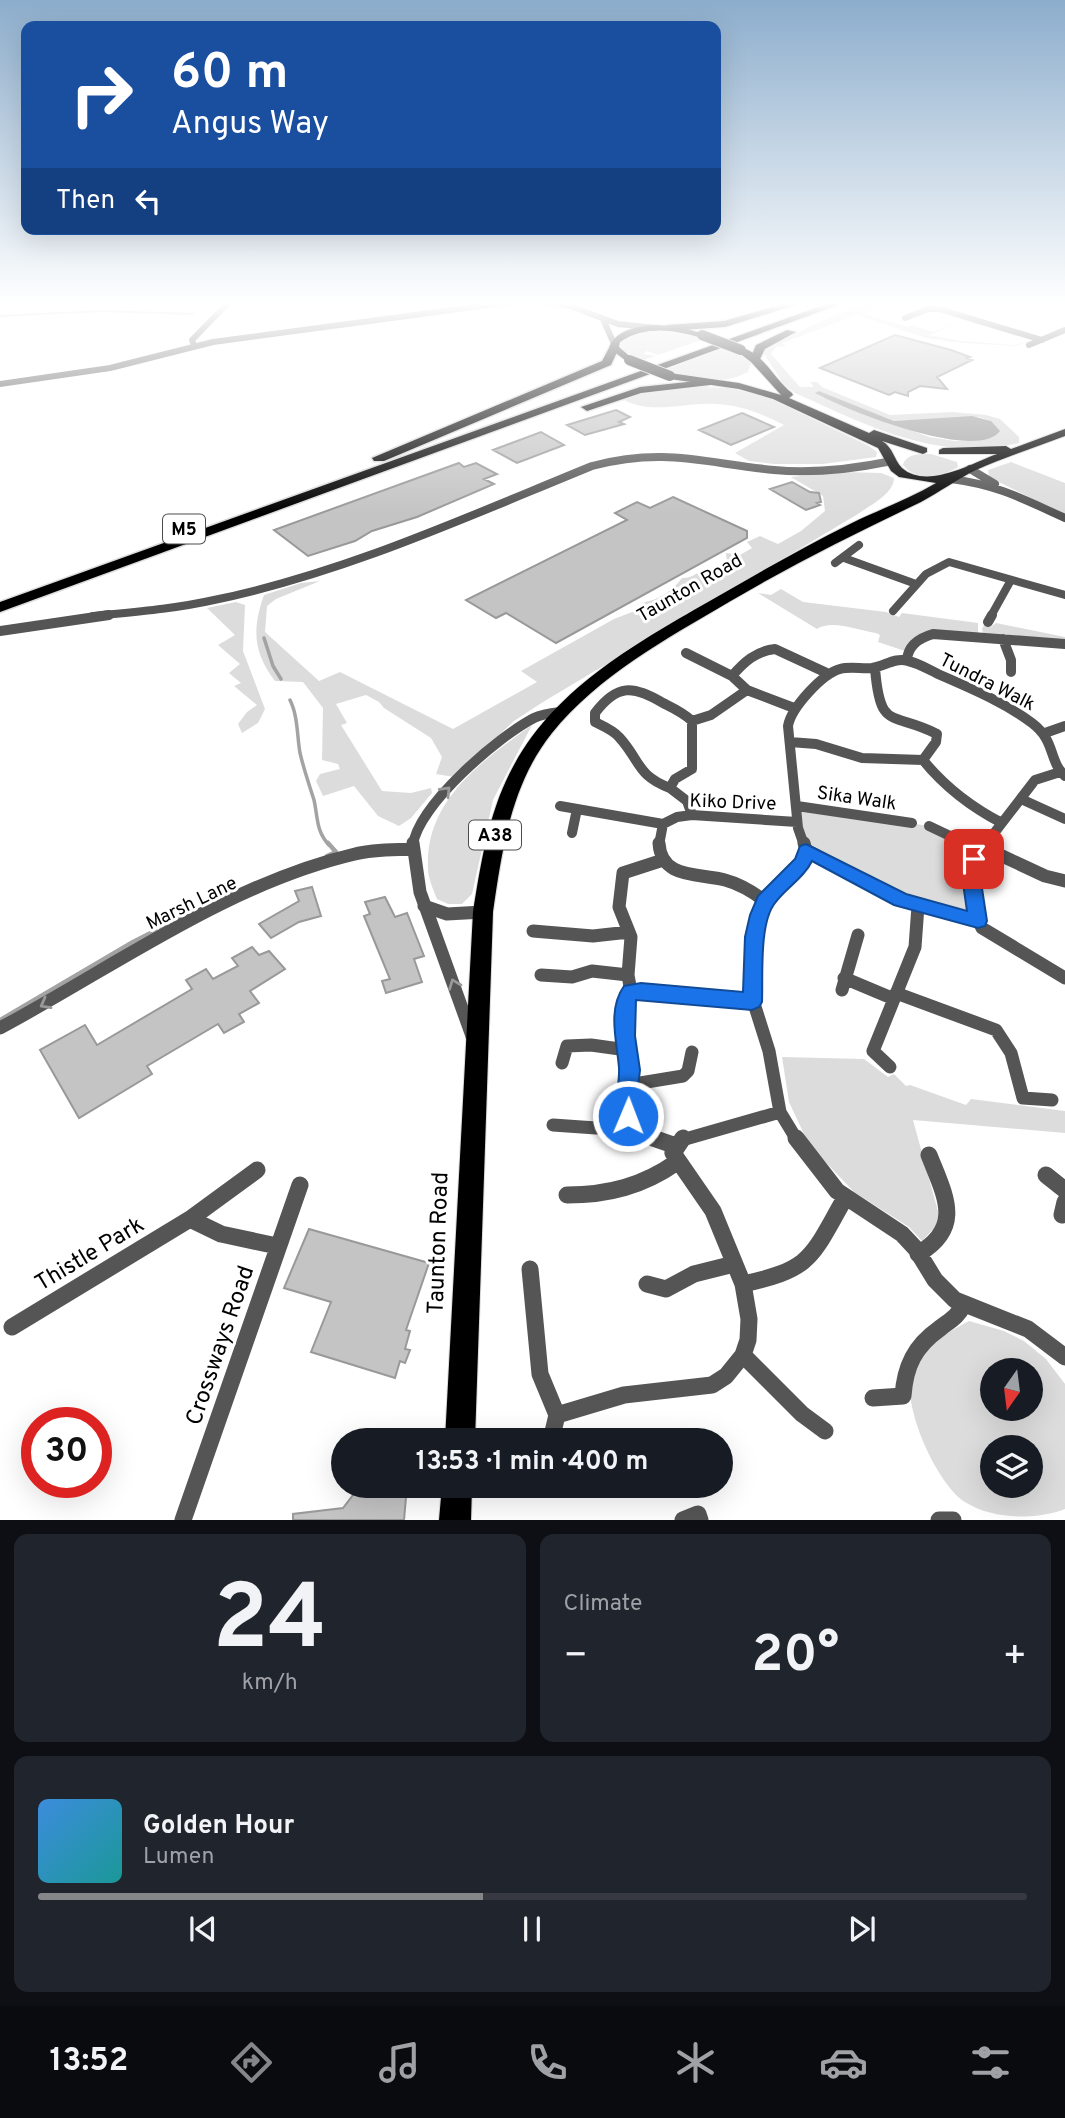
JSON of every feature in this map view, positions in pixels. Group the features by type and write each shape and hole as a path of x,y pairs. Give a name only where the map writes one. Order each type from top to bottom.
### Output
{"highway":[{"name":"M5","path":"369,463 586,372"},
{"name":"M5","path":"0,595 625,372"},
{"name":"M5","path":"0,607 649,372"},
{"name":"M5","path":"335,486 377,475 640,390 712,383"}],"main road":[{"path":"660,372 670,376 743,385 765,391 883,446 903,481"},
{"path":"712,383 750,376 754,372"},
{"name":"A38","path":"765,372 789,396 893,442 923,450 943,452 1010,449 1065,430"},
{"name":"A38","path":"903,481 951,479 1065,430"},
{"name":"A38","path":"892,460 923,450"},
{"name":"A38","path":"943,452 963,460 971,469"},
{"name":"Taunton Road","path":"460,1428 483,912 491,852 506,799 528,754 560,712 594,680 653,640 858,535 951,479"},
{"name":"Taunton Road","path":"858,535 903,481"}],"street":[{"path":"0,384 83,372"},
{"path":"0,631 49,621 178,607 290,581 374,553 592,466 624,456 674,454 780,470 854,467 892,460"},
{"path":"854,467 903,481"},
{"path":"971,469 1002,489"},
{"path":"951,479 984,483 1002,489 1065,518"},
{"path":"858,535 839,560 916,584"},
{"path":"893,611 916,584 939,565 949,562 1065,595"},
{"path":"1004,621 989,620 1011,580"},
{"path":"1065,644 927,636 912,645 907,660 891,661 875,668 846,668 829,674 794,708 788,719 797,822 806,850 803,862 765,901 756,930 752,1002 769,1051 780,1112 804,1152 845,1198 902,1234 940,1286 963,1305 1020,1325 1065,1357"},
{"path":"1003,639 1011,660 1011,671"},
{"path":"732,677 758,651 766,649 782,652 829,674"},
{"path":"685,653 732,677 747,690 794,708"},
{"name":"Tundra Walk","path":"907,660 1015,712 1045,733 1062,774"},
{"path":"875,668 877,699 884,712 895,719 937,734 936,741 923,760"},
{"path":"692,815 687,801 644,774 618,735 596,722 595,713 613,694 623,688 633,688 652,696 692,721 711,715 747,690"},
{"name":"Taunton Road","path":"476,1049 424,906 414,870 414,838 420,822 443,793 532,718 560,712"},
{"path":"670,788 675,779 692,769 692,721"},
{"path":"1045,733 1065,726"},
{"path":"790,742 816,744 862,758 923,760 970,806 1002,823"},
{"path":"1062,774 1035,780 985,843 970,869 978,921 989,934 1065,978"},
{"path":"1021,799 1065,819"},
{"path":"560,806 665,822 658,850 660,861 674,871 737,884 765,901"},
{"name":"Sika Walk","path":"797,806 912,823"},
{"path":"572,833 578,809"},
{"name":"Kiko Drive","path":"665,822 692,815 797,822"},
{"path":"929,826 1045,876 1065,881"},
{"name":"Marsh Lane","path":"0,1028 180,928 278,882 355,855 414,849"},
{"path":"806,850 881,891 918,906 978,921"},
{"path":"557,1415 624,1395 712,1384 726,1376 743,1356 748,1340 743,1283 713,1211 676,1154 633,1123 626,1105 628,1084 624,1012 626,999 631,992 628,975 631,947 629,932 619,907 623,873 635,866 660,861"},
{"path":"424,906 447,914 483,912"},
{"path":"890,1067 873,1051 915,947 918,906"},
{"path":"533,931 558,930 604,937 629,932"},
{"path":"858,935 843,984 895,996 996,1030 1007,1041 1013,1056 1023,1098 1052,1100"},
{"path":"541,975 572,977 580,971 591,971 628,975"},
{"path":"631,992 752,1002"},
{"path":"562,1063 567,1046 591,1045 627,1050"},
{"path":"628,1084 683,1076 688,1072 692,1052"},
{"path":"566,1195 596,1195 630,1189 651,1180 676,1154 683,1138 780,1112"},
{"path":"553,1125 596,1128 633,1123"},
{"path":"918,1254 939,1240 946,1219 944,1198 929,1155"},
{"name":"Thistle Park","path":"12,1327 190,1219 257,1170"},
{"path":"1046,1175 1065,1191"},
{"name":"Crossways Road","path":"183,1520 300,1185"},
{"path":"743,1283 781,1275 806,1259 818,1247 845,1198"},
{"path":"190,1219 203,1228 233,1238 277,1246"},
{"path":"647,1284 659,1289 675,1287 688,1277 734,1264"},
{"path":"530,1269 540,1374 557,1415 554,1428"},
{"path":"873,1398 903,1396 906,1367 911,1356 919,1346 959,1314 963,1305"},
{"path":"743,1356 802,1414 825,1431"},
{"path":"683,1520 698,1514 700,1520"},
{"path":"939,1520 953,1520"}],"shaded area":[{"path":"667,372 748,372 727,379 695,378"},
{"path":"776,372 787,372 800,387 814,387 810,382 817,382 822,387 890,415 953,412 986,415 1000,419 1019,437 1019,443 989,448 959,448 904,438 795,393 784,385","holes":["819,391 894,421 979,417 991,421 988,439 955,441 929,437 816,393"]},
{"path":"730,388 767,397 869,446 877,452 876,457 823,464 749,461 735,453 784,425 734,406 705,404 646,407 624,400 652,390"},
{"path":"819,391 894,421 972,416 991,421 1000,431 986,439 965,441 939,437 909,430 853,410 815,393"},
{"path":"931,454 957,462 958,467 937,475 922,476 903,465 911,456"},
{"path":"1011,462 1065,483 1065,515 989,477 988,470"},
{"path":"841,472 881,473 894,478 893,484 886,494 858,514 514,721 454,777 436,774 442,757 431,738 379,702 366,695 336,704 347,723 341,725 382,791 411,793 431,788 432,793 411,818 399,826 378,816 354,786 323,796 316,781 320,774 340,769 338,764 322,760 323,708 303,682 275,681 262,660 256,630 264,595 301,583 320,581 276,599 267,606 265,632 319,681 340,672 453,729 537,682 521,671 614,619 640,609 642,603 665,594 682,578 724,566 727,564 726,553 740,555 752,548 747,542 760,536 778,544 801,531 825,511 823,496 791,477"},
{"path":"781,589 803,602 886,612 899,617 902,613 978,623 978,636 933,634 905,651 878,642 880,635 876,633 838,625 817,629 758,593 771,595"},
{"path":"236,602 245,605 243,651 265,709 258,723 242,733 238,724 247,712 257,705 234,686 241,683 229,673 240,664 218,645 235,635 207,608"},
{"path":"996,623 1065,637 1065,643 984,637 984,625 991,627"},
{"path":"532,725 493,800 472,894 462,904 448,904 437,899 428,872 430,844 436,822 446,802 476,768"},
{"path":"797,806 929,826 980,850 973,859 978,921 918,906 806,850"},
{"path":"782,1057 864,1059 888,1077 894,1074 906,1086 910,1085 966,1105 971,1099 1065,1111 1065,1133 913,1120 939,1215 937,1225 922,1241 909,1227 854,1192 816,1152 789,1102"},
{"path":"969,1321 1004,1331 1024,1341 1046,1359 1065,1384 1065,1509 1042,1515 1002,1515 976,1508 954,1493 932,1461 915,1420 911,1400 910,1382 913,1368 923,1352 937,1340"}],"building":[{"path":"830,372 947,372 937,377 947,389 920,386 908,392 908,396 895,392 889,395"},
{"path":"616,410 630,417 619,422 624,424 585,435 567,425"},
{"path":"742,413 774,427 731,445 699,430"},
{"path":"541,432 564,445 517,463 493,450"},
{"path":"459,463 464,467 476,463 497,474 484,479 494,484 417,517 372,531 355,541 308,556 274,530"},
{"path":"792,482 810,492 819,493 821,502 817,503 820,505 806,510 770,489"},
{"path":"673,497 747,531 747,538 556,643 506,613 496,618 466,600 627,520 615,513 637,502 650,508"},
{"path":"312,887 321,916 299,922 271,938 259,924 299,901 295,891"},
{"path":"385,897 395,917 407,913 424,956 414,959 422,982 386,993 382,981 390,979 364,916 370,914 365,902"},
{"path":"252,947 259,955 269,951 285,969 250,991 259,1003 239,1014 244,1022 224,1033 218,1024 147,1066 152,1074 79,1118 40,1050 85,1025 97,1045 192,989 186,980 206,969 213,979 238,966 232,958"},
{"path":"309,1229 429,1263 406,1330 410,1331 405,1349 410,1350 405,1363 400,1361 395,1378 311,1352 331,1302 284,1288"},
{"path":"351,1498 406,1498 404,1520 293,1520 293,1514 343,1508"}],"waterway":[{"path":"264,638 273,666 281,679"},
{"path":"290,700 318,824 329,845"},
{"path":"327,856 336,852 328,843"},
{"path":"0,1020 133,942 182,917"}],"route":[{"path":"628,1116 626,1095 630,1070 625,1036 626,999 631,992 641,991 752,1002 755,937 760,915 765,901 803,862 806,850 901,900 978,921 970,869 974,859"}]}
